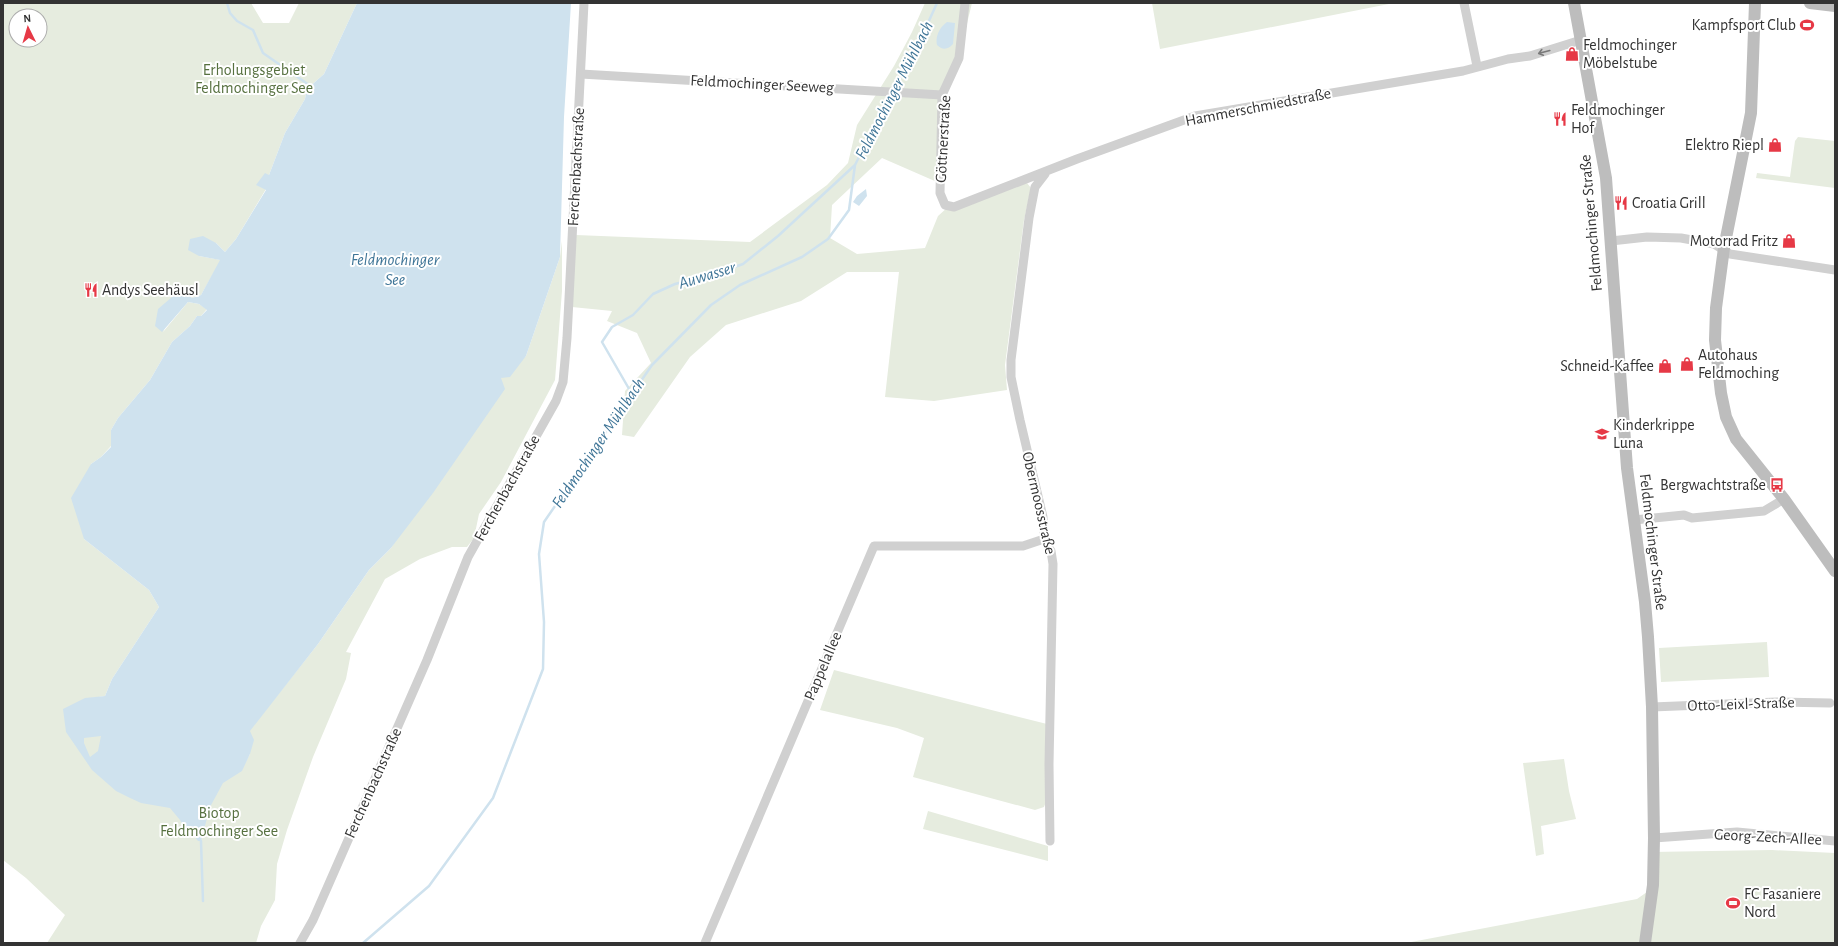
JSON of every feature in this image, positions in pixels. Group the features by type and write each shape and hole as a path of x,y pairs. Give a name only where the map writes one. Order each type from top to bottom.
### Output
{"main road":[{"name":"Feldmochinger Straße","path":"1574,3 1606,178 1622,412 1645,602 1652,707 1654,838 1653,885 1645,943"},
{"path":"1755,3 1750,113 1724,248 1716,308 1715,340 1720,386 1726,417 1739,443 1784,500 1835,571"},
{"path":"1810,3 1835,6"}],"street":[{"name":"Ferchenbachstraße","path":"300,943 313,920 421,675 468,557 556,401 563,382 567,338 584,3"},
{"name":"Göttnerstraße","path":"945,205 940,193 942,95 959,58 965,3"},
{"path":"1464,3 1477,66"},
{"name":"Hammerschmiedstraße","path":"945,205 954,207 1048,172 1077,159 1195,116 1463,71 1477,66 1508,59 1530,56 1581,40"},
{"name":"Feldmochinger Seeweg","path":"581,74 897,91 942,95"},
{"name":"Obermoosstraße","path":"1048,172 1035,187 1028,218 1011,360 1011,377 1044,516 1044,539 1051,551 1053,564 1050,842"},
{"path":"1611,241 1647,237 1681,238 1714,244 1724,248 1730,254 1835,270"},
{"path":"1634,520 1684,515 1692,518 1764,511 1784,500"},
{"name":"Pappelallee","path":"705,943 874,546 1023,546 1044,539"},
{"name":"Otto-Leixl-Straße","path":"1652,707 1777,702 1830,703"},
{"name":"Georg-Zech-Allee","path":"1654,838 1737,832 1835,841"}],"green space":[{"path":"3,3 251,3 263,23 289,23 299,3 357,3 324,74 307,89 305,99 285,133 269,175 257,185 266,189 236,239 225,252 216,243 199,256 221,260 201,295 192,298 183,290 163,332 188,302 199,304 207,309 201,316 197,316 190,326 172,342 150,380 118,418 111,430 111,446 101,457 91,464 84,539 149,590 159,607 112,679 105,696 92,698 241,771 250,754 249,731 318,644 369,570 391,548 501,378 526,356 560,257 562,241 562,291 555,380 501,482 479,514 474,538 467,547 452,547 420,559 385,579 346,652 351,653 346,679 313,757 287,830 277,864 275,900 261,926 256,943 47,943 65,915 26,878 3,860"},
{"path":"925,3 972,3 959,56 942,94 937,182 882,158 832,205 830,238 857,254 925,248 938,216 948,207 1027,183 1031,188 1024,220 1005,365 1007,390 934,401 885,397 899,272 847,272 801,301 726,325 690,357 634,437 622,435 625,391 651,363 637,333 607,321 612,311 572,307 576,235 750,242 827,185 848,163 857,125 894,66"},
{"path":"1152,3 1394,3 1160,49"},
{"path":"1798,137 1835,141 1835,188 1756,178 1757,173 1790,177 1795,141"},
{"path":"1767,642 1769,677 1661,682 1659,648"},
{"path":"834,670 1047,724 1047,799 1044,807 1035,810 913,777 924,738 897,728 820,710"},
{"path":"1564,759 1569,791 1576,819 1541,826 1544,854 1536,856 1523,763"},
{"path":"928,811 1048,846 1048,861 923,829"},
{"path":"1772,850 1835,853 1835,943 1406,943 1637,899 1647,892 1651,852"}],"water":[{"name":"Feldmochinger See","path":"357,3 571,3 564,117 560,257 526,356 510,377 501,378 505,389 433,493 391,548 369,570 318,644 250,731 254,740 250,754 242,771 223,783 210,807 201,841 198,841 191,832 187,832 180,820 170,808 141,803 116,791 92,770 66,732 63,709 85,698 105,696 112,679 159,607 149,590 84,539 71,498 91,464 111,447 111,430 118,418 150,380 172,342 190,326 197,316 201,316 207,310 199,304 188,302 162,332 155,326 158,309 179,291 183,290 192,298 201,295 220,260 199,256 188,250 190,239 203,236 216,243 225,252 236,239 266,190 256,185 265,173 269,175 285,133 305,99 307,89 324,74","holes":["101,736 98,751 90,757 84,743 84,738"]},
{"path":"947,22 955,23 953,44 947,48 943,48 937,45 937,35 942,26"},
{"path":"866,189 867,196 859,206 853,202 857,196"}],"waterway":[{"path":"227,3 230,13 237,21 253,30 263,53 309,85"},
{"name":"Feldmochinger Mühlbach","path":"893,90 913,56 937,3"},
{"name":"Feldmochinger Mühlbach","path":"363,943 429,886 493,798 543,669 544,622 539,554 544,522 652,365 711,305 740,285 802,257 828,239 849,210 855,165 890,95"},
{"name":"Auwasser","path":"632,394 602,342 612,327 633,315 653,294 675,284 715,274 743,264 778,236 855,165"},
{"path":"201,841 203,901"}],"place":[{"name":"Kampfsport Club","path":"1807,25"},
{"name":"Feldmochinger Möbelstube","path":"1572,54"},
{"name":"Feldmochinger Hof","path":"1560,119"},
{"name":"Elektro Riepl","path":"1775,145"},
{"name":"Croatia Grill","path":"1621,203"},
{"name":"Motorrad Fritz","path":"1789,241"},
{"name":"Andys Seehäusl","path":"91,290"},
{"name":"Autohaus Feldmoching","path":"1687,364"},
{"name":"Schneid-Kaffee","path":"1665,366"},
{"name":"Kinderkrippe Luna","path":"1602,434"},
{"name":"Bergwachtstraße","path":"1777,485"},
{"name":"FC Fasaniere Nord","path":"1733,903"}],"park label":[{"name":"Erholungsgebiet Feldmochinger See","path":"254,79"},
{"name":"Biotop Feldmochinger See","path":"219,822"}]}
